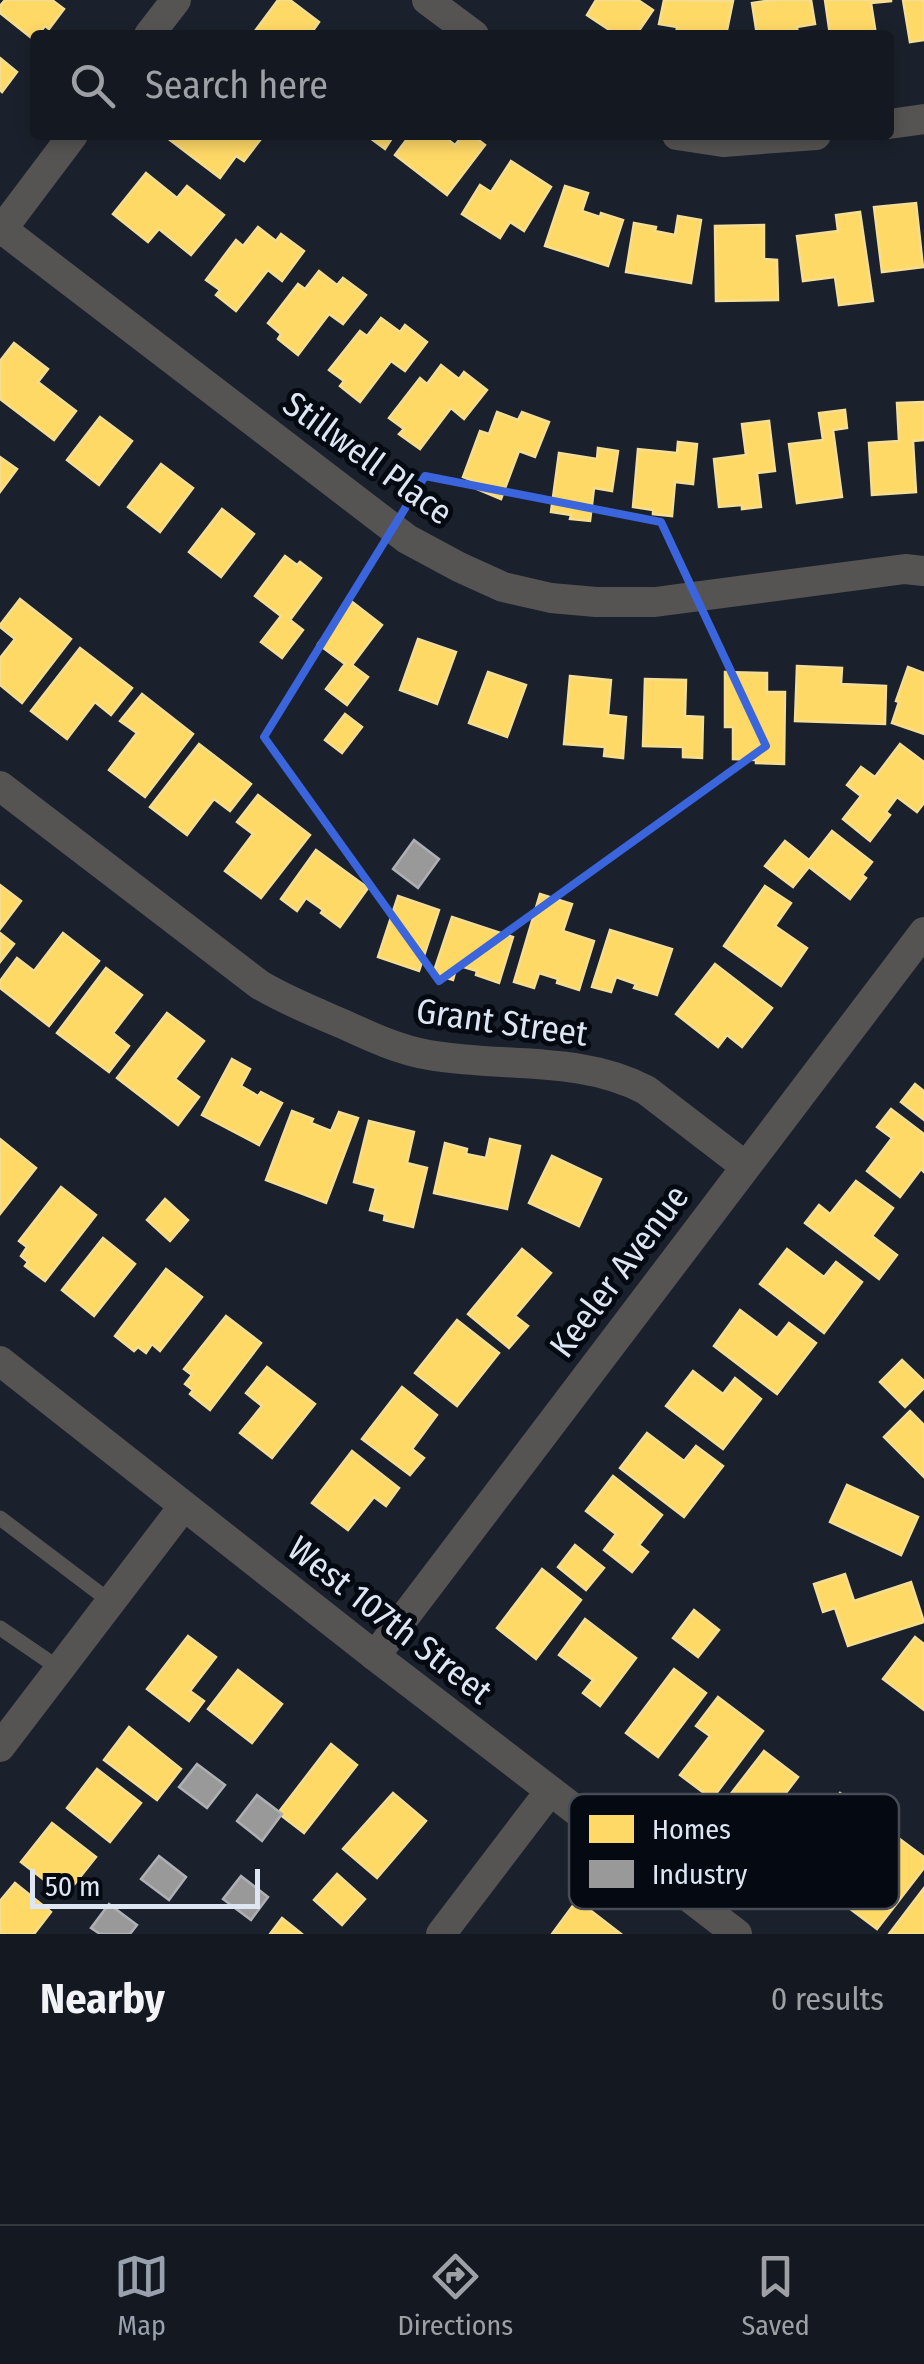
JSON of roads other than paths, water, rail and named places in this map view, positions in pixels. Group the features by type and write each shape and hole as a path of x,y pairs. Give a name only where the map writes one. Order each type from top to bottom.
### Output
{"street":[{"path":"153,30 176,0"},
{"path":"428,0 467,30"},
{"path":"894,123 924,119"},
{"path":"1,230 70,140"},
{"path":"710,140 750,140"},
{"name":"Stillwell Place","path":"1,230 407,539 503,586 551,598 655,602 905,569 924,570"},
{"name":"Grant Street","path":"0,786 260,985 283,998 388,1044 425,1054 463,1060 567,1065 630,1082 746,1166"},
{"name":"Keeler Avenue","path":"374,1656 924,932"},
{"name":"West 107th Street","path":"0,1361 569,1806"},
{"path":"0,1747 183,1507"},
{"path":"440,1934 550,1791"},
{"name":"West 107th Street","path":"704,1909 737,1934"}],"lane":[{"path":"0,1518 111,1602"},
{"path":"0,1628 60,1668"}]}
